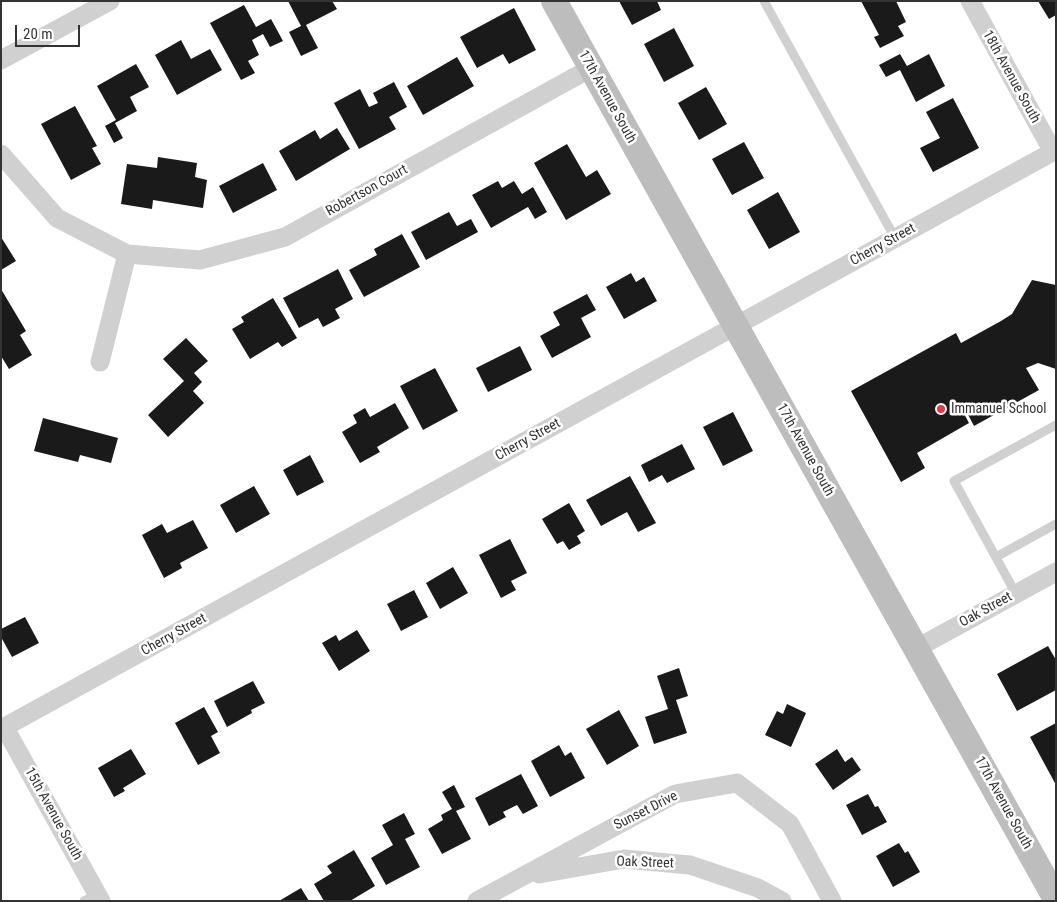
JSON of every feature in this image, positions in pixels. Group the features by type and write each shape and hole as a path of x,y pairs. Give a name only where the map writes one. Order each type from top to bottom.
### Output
{"street":[{"path":"1,60 110,1"},
{"name":"17th Avenue South","path":"554,1 1056,899"},
{"name":"18th Avenue South","path":"970,1 1054,151"},
{"name":"Robertson Court","path":"1,154 57,218 127,254 200,260 285,237 591,68"},
{"name":"Cherry Street","path":"3,729 1054,151"},
{"path":"100,362 127,254"},
{"name":"Oak Street","path":"916,648 1056,572"},
{"name":"15th Avenue South","path":"3,729 94,898"},
{"name":"Sunset Drive","path":"478,901 675,794 737,783 790,824 832,901"},
{"name":"Oak Street","path":"478,901 538,874 624,859 690,865 758,888 782,901"}],"lane":[{"path":"764,1 896,238"},
{"path":"1016,594 954,481 1056,425"},
{"path":"996,557 1056,524"}],"building":[{"path":"288,1 332,1 337,9 306,25 318,48 301,56 289,32 301,26"},
{"path":"619,1 657,1 661,10 632,25"},
{"path":"861,1 896,1 906,22 898,26 904,36 880,48 874,37 879,35"},
{"path":"1038,1 1056,1 1056,15 1049,19"},
{"path":"244,5 256,27 271,19 283,41 270,47 263,34 252,40 259,55 248,61 255,73 241,80 210,23"},
{"path":"514,8 536,50 509,64 503,54 477,68 460,37"},
{"path":"674,28 694,66 664,82 644,44"},
{"path":"181,40 191,59 210,49 222,70 177,95 155,55"},
{"path":"900,54 907,66 929,54 945,86 916,102 900,70 886,77 879,65"},
{"path":"457,57 474,86 423,115 407,86"},
{"path":"136,64 149,87 130,97 137,111 115,123 123,138 114,143 105,126 116,120 97,86"},
{"path":"394,82 407,107 389,117 396,129 359,149 334,103 360,89 369,107 378,103 373,93"},
{"path":"706,87 727,124 699,140 678,103"},
{"path":"953,98 979,148 933,172 920,148 940,138 926,112"},
{"path":"75,106 97,146 92,148 101,164 71,180 41,124"},
{"path":"337,128 350,149 296,181 279,151 315,130 320,139"},
{"path":"744,142 764,178 732,195 712,159"},
{"path":"567,144 586,177 597,170 611,194 566,220 534,163"},
{"path":"158,157 197,163 195,177 207,180 203,208 153,200 152,209 121,204 127,164 157,168"},
{"path":"263,163 277,190 233,213 219,186"},
{"path":"498,181 502,188 514,181 522,194 533,187 547,212 535,219 528,207 491,228 472,195"},
{"path":"778,192 800,232 769,249 747,210"},
{"path":"449,212 457,226 471,219 478,232 426,260 411,232"},
{"path":"402,234 420,267 364,297 349,270 377,255 374,249"},
{"path":"1,237 16,261 1,270"},
{"path":"338,269 353,299 335,309 340,318 323,327 318,318 299,328 283,298"},
{"path":"631,273 636,282 644,277 657,301 624,319 606,287"},
{"path":"1032,280 1056,285 1056,369 1038,363 1026,368 1039,390 974,426 964,407 961,408 969,423 917,453 925,468 901,482 851,391 956,333 961,343 1001,321 1012,314"},
{"path":"1,289 26,331 20,335 32,355 9,369 1,356"},
{"path":"587,294 596,310 581,318 591,337 552,358 540,336 560,325 553,312"},
{"path":"273,298 297,338 282,347 278,342 250,359 232,329 244,322 241,317"},
{"path":"186,338 208,361 194,373 202,382 193,391 204,403 168,437 148,415 184,381 163,359"},
{"path":"520,346 532,370 488,392 476,368"},
{"path":"435,368 458,411 423,430 400,386"},
{"path":"395,403 409,428 377,447 380,452 360,463 342,432 357,423 353,415 365,408 370,417"},
{"path":"733,412 753,451 723,466 703,427"},
{"path":"43,418 118,438 111,463 80,455 78,462 34,451"},
{"path":"682,444 695,469 667,483 662,475 649,482 641,465"},
{"path":"310,455 324,482 297,496 283,470"},
{"path":"630,476 656,523 638,532 627,512 601,526 586,500"},
{"path":"254,486 270,514 236,533 220,505"},
{"path":"569,503 585,531 577,536 581,543 569,550 563,541 557,544 542,519"},
{"path":"193,520 208,548 180,563 182,568 164,578 142,535 162,524 167,533"},
{"path":"510,539 527,573 511,581 516,590 501,598 479,555"},
{"path":"453,567 468,593 440,609 426,583"},
{"path":"414,590 428,617 401,631 387,604"},
{"path":"25,617 39,643 12,657 1,637 1,629"},
{"path":"357,630 370,651 339,671 322,643 336,635 339,641"},
{"path":"1048,646 1056,660 1056,690 1017,711 997,674"},
{"path":"679,668 688,696 676,700 687,733 654,744 645,717 668,709 657,676"},
{"path":"253,681 265,703 251,710 252,713 227,727 214,701"},
{"path":"787,704 806,713 791,747 765,735 777,711 783,714"},
{"path":"204,707 218,732 211,736 220,753 198,765 175,723"},
{"path":"619,710 639,746 607,765 586,729"},
{"path":"1056,723 1056,785 1030,737"},
{"path":"559,745 565,756 571,752 585,778 550,797 531,761"},
{"path":"131,749 146,774 123,788 125,791 114,797 98,768"},
{"path":"837,749 845,762 852,757 861,770 833,790 815,764"},
{"path":"521,774 538,806 523,814 517,805 503,812 506,817 489,826 475,798"},
{"path":"454,785 465,807 456,811 471,839 442,854 428,829 443,820 441,815 452,809 442,792"},
{"path":"868,794 875,807 878,806 887,822 862,835 846,805"},
{"path":"404,813 415,834 405,839 420,867 386,885 371,858 393,845 382,825"},
{"path":"899,843 905,853 908,851 920,872 893,887 876,856"},
{"path":"354,850 375,886 350,901 324,901 314,884 332,873 327,866"},
{"path":"301,888 309,901 279,901"}],"place":[{"name":"Immanuel School","path":"941,409"}]}
